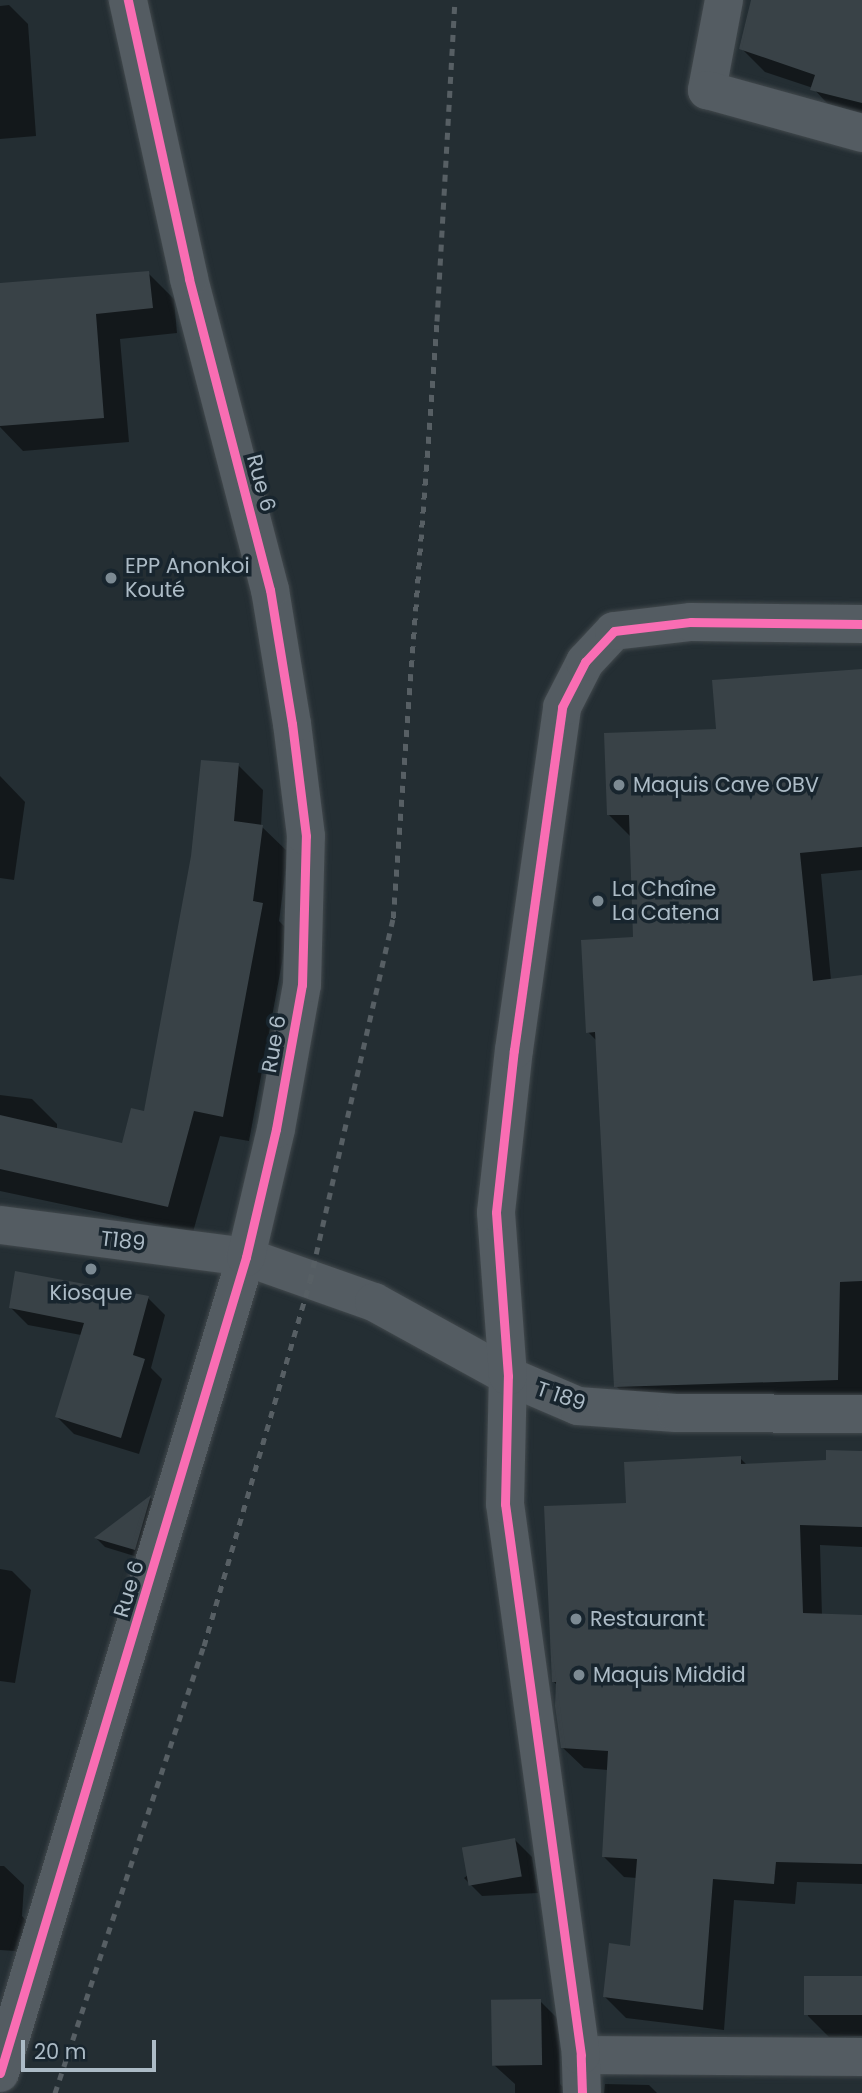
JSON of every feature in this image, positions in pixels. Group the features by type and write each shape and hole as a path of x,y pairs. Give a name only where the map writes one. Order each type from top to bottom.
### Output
{"street":[{"name":"Rue 6","path":"0,2073 246,1256 276,1129 302,985 306,836 292,724 270,590 189,278 128,0"},
{"path":"724,0 707,90 862,134"},
{"path":"582,2093 581,2054 505,1504 508,1376 496,1212 514,1050 562,707 585,662 614,631 691,622 862,624"},
{"name":"T189","path":"0,1225 246,1256"},
{"name":"T 189","path":"246,1256 374,1302 508,1376 578,1406 676,1413 862,1414"},
{"path":"581,2054 862,2057"}],"building":[{"path":"751,0 862,0 862,103 810,90 815,75 739,49"},
{"path":"149,271 153,308 96,314 104,418 0,426 0,283"},
{"path":"862,669 862,847 800,853 813,981 862,975 862,1281 840,1282 838,1380 614,1387 595,1032 586,1033 581,940 633,937 629,815 607,815 604,733 716,729 712,680"},
{"path":"201,760 239,763 234,821 263,825 253,901 263,903 223,1117 194,1111 168,1207 0,1169 0,1115 122,1143 131,1108 144,1111 191,856"},
{"path":"15,1271 149,1296 133,1355 145,1359 121,1438 55,1417 84,1323 9,1308"},
{"path":"826,1450 862,1451 862,1527 800,1525 803,1613 862,1615 862,1864 776,1862 774,1884 713,1879 703,2010 603,1997 609,1943 630,1946 637,1859 602,1857 608,1751 561,1748 555,1706 556,1682 552,1682 544,1506 626,1503 624,1462 741,1456 741,1464 826,1460"},
{"path":"151,1495 135,1550 94,1538"},
{"path":"515,1838 522,1876 469,1886 462,1847"},
{"path":"804,1976 862,1976 862,2015 804,2015"},
{"path":"541,1999 542,2065 492,2066 491,2000"}],"railway":[{"path":"55,2093 204,1646 310,1281 393,918 437,321 455,0"}],"cycle path":[{"path":"0,2073 246,1257 276,1129 302,985 306,836 292,724 270,590 189,278 128,0"},
{"path":"582,2093 581,2055 505,1504 508,1376 496,1212 514,1050 562,707 585,662 614,631 691,622 862,624"}],"place":[{"name":"EPP Anonkoi Kouté","path":"111,578"},
{"name":"Maquis Cave OBV","path":"619,785"},
{"name":"La Chaîne La Catena","path":"598,901"},
{"name":"Kiosque","path":"91,1269"},
{"name":"Restaurant","path":"576,1619"},
{"name":"Maquis Middid","path":"579,1675"}]}
